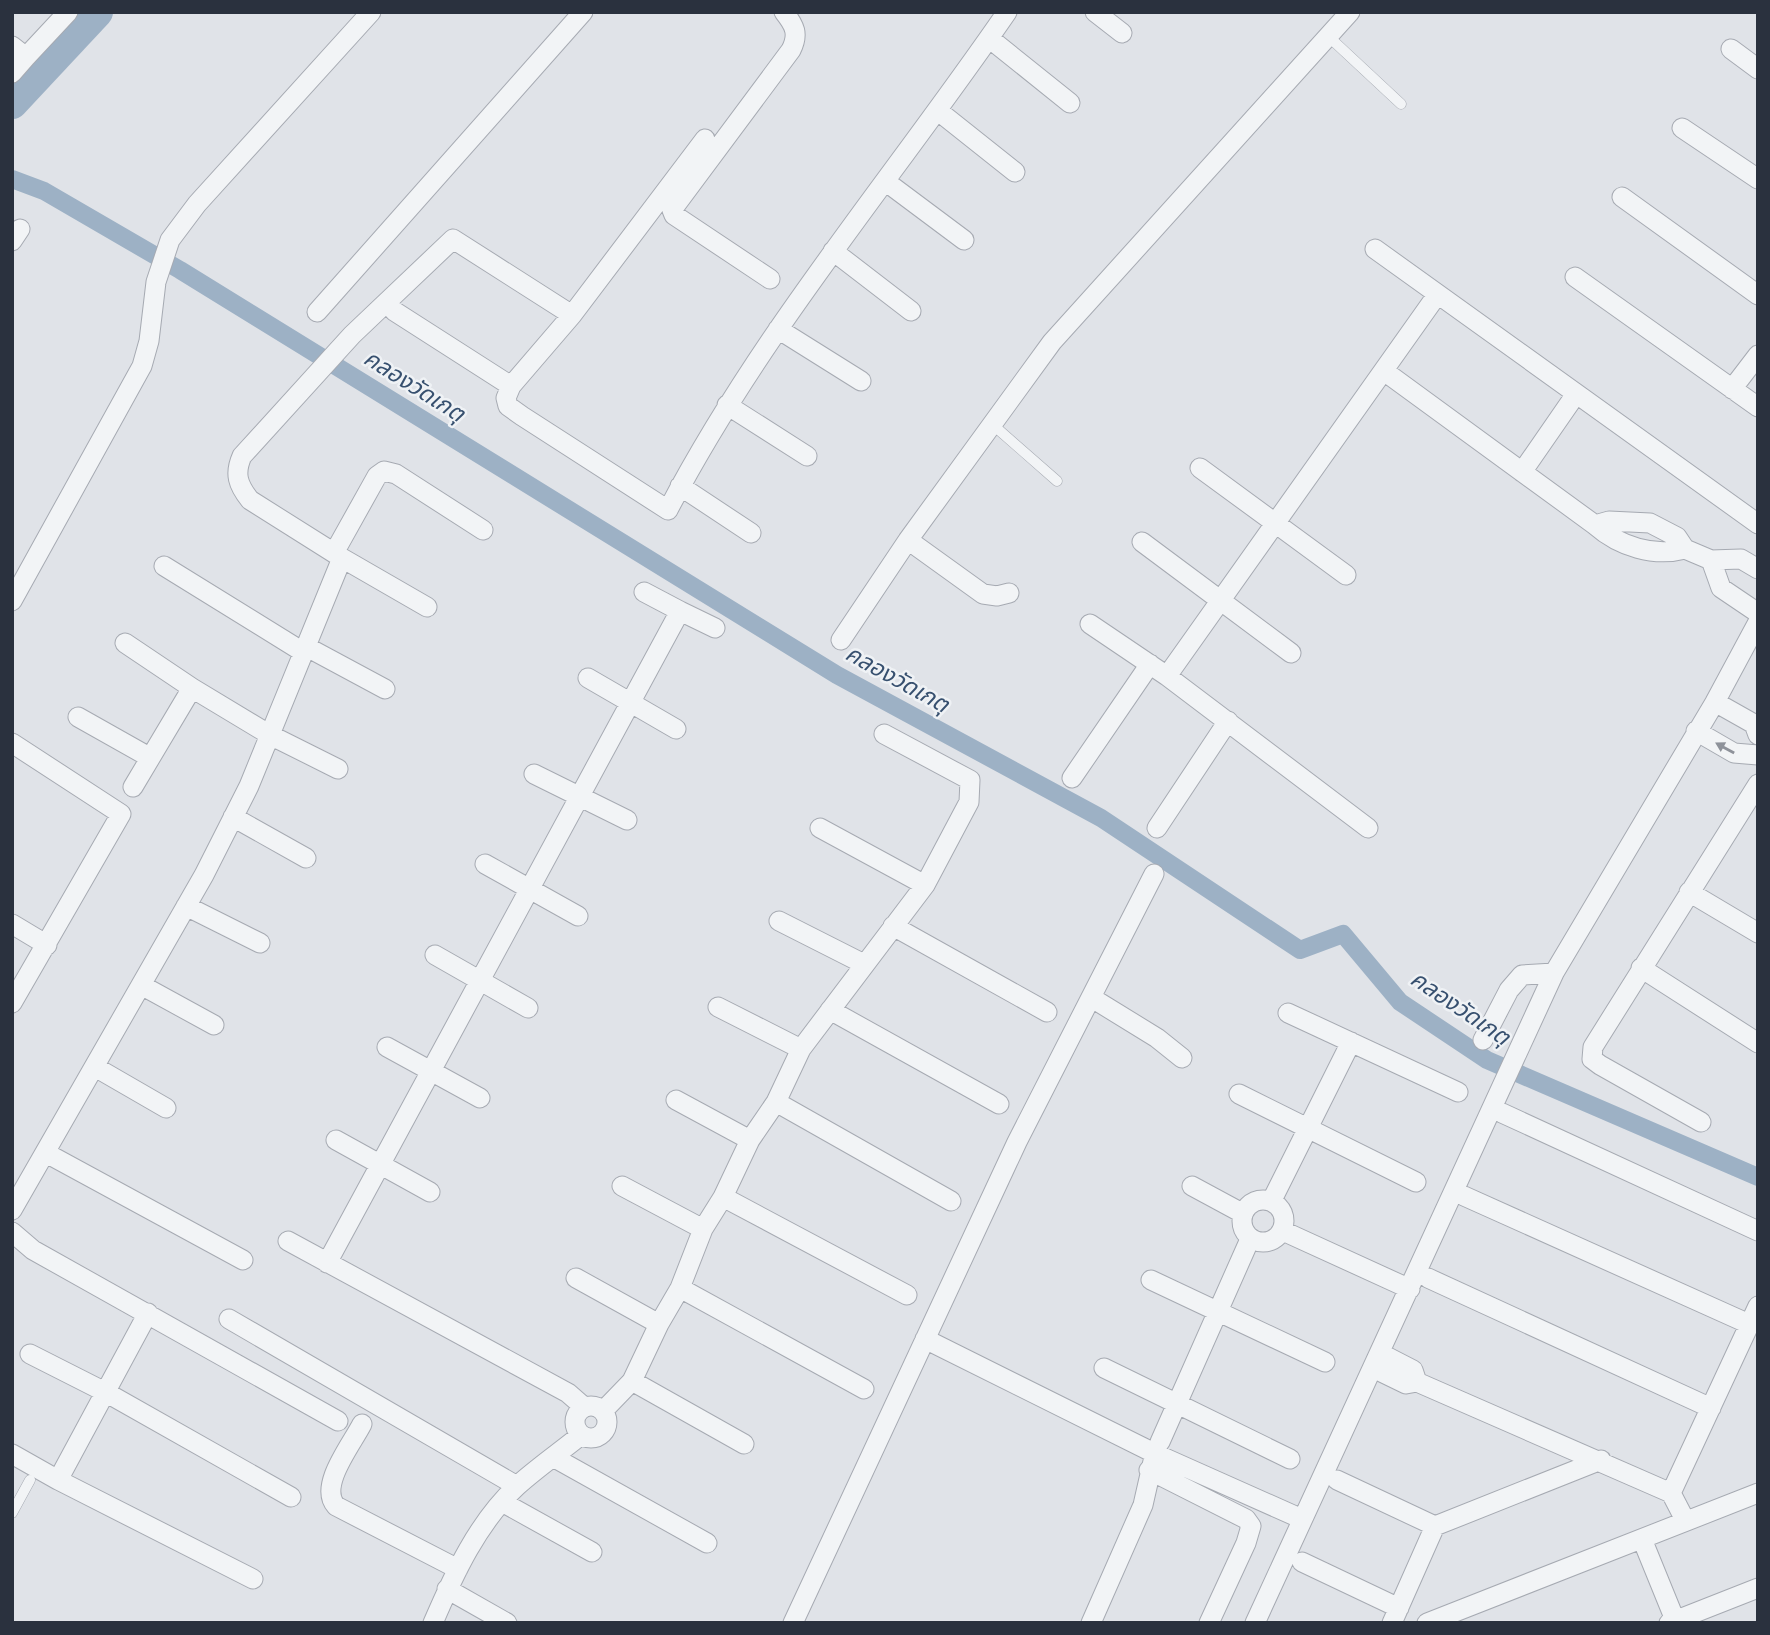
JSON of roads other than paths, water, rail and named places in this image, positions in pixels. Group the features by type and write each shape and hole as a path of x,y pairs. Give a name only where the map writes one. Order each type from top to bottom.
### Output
{"street":[{"path":"12,73 19,52 68,12"},
{"path":"12,601 142,366 149,341 156,282 170,240 197,204 371,12"},
{"path":"317,312 583,12"},
{"path":"705,139 572,315 511,386 506,398 508,406 668,510 727,405 778,329 1007,12"},
{"path":"1095,12 1122,33"},
{"path":"841,640 908,540 1052,342 1350,12"},
{"path":"770,279 674,215 672,210 791,50 797,39 794,26 785,13"},
{"path":"989,38 1070,103"},
{"path":"1731,49 1758,69"},
{"path":"937,110 1015,172"},
{"path":"1682,128 1758,180"},
{"path":"885,181 964,240"},
{"path":"1622,197 1758,295"},
{"path":"427,607 250,500 240,488 236,469 247,450 314,375 453,239 572,315"},
{"path":"1375,249 1758,524"},
{"path":"833,251 911,311"},
{"path":"1576,277 1758,408"},
{"path":"1167,676 1437,295"},
{"path":"394,311 511,386"},
{"path":"778,329 861,381"},
{"path":"1732,389 1758,355"},
{"path":"1384,371 1611,538 1642,549 1669,553 1685,549"},
{"path":"1522,472 1576,394"},
{"path":"727,405 807,456"},
{"path":"1200,468 1346,575"},
{"path":"12,1210 186,906 233,817 270,735 338,555 377,476 384,471 396,474 483,530"},
{"path":"681,486 751,533"},
{"path":"1595,525 1609,521 1650,523 1676,537 1685,549 1711,560 1741,559 1758,569"},
{"path":"908,540 983,594 997,596 1009,593"},
{"path":"1142,542 1291,653"},
{"path":"1711,560 1721,588 1758,613"},
{"path":"164,566 304,649 385,689"},
{"path":"644,592 715,628"},
{"path":"327,1263 680,611"},
{"path":"1255,1623 1410,1290 1500,1105 1514,1061 1554,973 1714,702 1758,622"},
{"path":"1090,624 1167,676 1368,828"},
{"path":"125,643 192,688 270,735 338,769"},
{"path":"1072,778 1150,664"},
{"path":"588,678 676,729"},
{"path":"133,787 192,688"},
{"path":"1714,702 1754,724 1758,735"},
{"path":"78,717 149,757"},
{"path":"1157,828 1228,721"},
{"path":"1696,731 1734,754 1758,755"},
{"path":"288,1241 568,1393 593,1409 607,1418 603,1433 588,1438 581,1435 575,1420 577,1412 593,1409 632,1381 659,1324 680,1288 703,1229 723,1198 750,1140 776,1102 801,1049 862,963 925,885 969,802 970,780 884,734"},
{"path":"12,743 121,814 12,1003"},
{"path":"534,774 628,820"},
{"path":"1701,1122 1592,1059 1593,1048 1689,892 1751,811 1758,784"},
{"path":"233,817 306,858"},
{"path":"820,828 925,885"},
{"path":"485,864 578,916"},
{"path":"793,1623 1017,1142 1154,874"},
{"path":"1689,892 1758,933"},
{"path":"186,906 260,943"},
{"path":"779,921 862,963"},
{"path":"12,924 47,945"},
{"path":"893,926 1047,1012"},
{"path":"435,955 528,1008"},
{"path":"1641,968 1758,1043"},
{"path":"1483,1040 1509,990 1522,975 1554,973"},
{"path":"141,985 214,1025"},
{"path":"1092,998 1157,1038 1182,1058"},
{"path":"718,1007 801,1049"},
{"path":"830,1010 999,1104"},
{"path":"1288,1013 1458,1092"},
{"path":"1272,1200 1351,1042"},
{"path":"387,1047 480,1098"},
{"path":"95,1067 166,1108"},
{"path":"1239,1094 1416,1182"},
{"path":"676,1100 750,1140"},
{"path":"776,1102 951,1201"},
{"path":"1500,1105 1758,1231"},
{"path":"336,1140 430,1192"},
{"path":"46,1153 243,1260"},
{"path":"622,1186 703,1229"},
{"path":"1192,1186 1242,1213"},
{"path":"1464,1196 1749,1324"},
{"path":"723,1198 907,1295"},
{"path":"1256,1199 1272,1200 1281,1207 1283,1231 1274,1239 1260,1243 1250,1239 1242,1228 1242,1213 1256,1199"},
{"path":"1283,1231 1410,1290"},
{"path":"12,1232 33,1250 148,1312 338,1421"},
{"path":"1091,1623 1143,1505 1155,1455 1250,1239"},
{"path":"576,1278 659,1324"},
{"path":"1427,1278 1711,1408"},
{"path":"1151,1280 1325,1363"},
{"path":"680,1288 864,1389"},
{"path":"1671,1493 1758,1306"},
{"path":"58,1480 107,1393 148,1312"},
{"path":"229,1319 517,1486"},
{"path":"925,1339 1155,1455 1302,1519"},
{"path":"30,1354 107,1393 291,1497"},
{"path":"1377,1361 1413,1370 1417,1382 1601,1460 1671,1493 1685,1520"},
{"path":"1104,1368 1290,1459"},
{"path":"632,1381 744,1444"},
{"path":"362,1424 336,1474 330,1490 330,1500 336,1506 458,1569"},
{"path":"433,1623 458,1569 502,1502 517,1486 581,1435"},
{"path":"12,1454 253,1579"},
{"path":"1155,1455 1246,1519 1251,1526 1209,1623"},
{"path":"553,1457 707,1543"},
{"path":"1302,1562 1395,1615 1435,1526 1601,1460"},
{"path":"1337,1480 1435,1526"},
{"path":"1427,1623 1758,1493"},
{"path":"502,1502 592,1552"},
{"path":"1642,1539 1672,1621 1758,1588"},
{"path":"447,1590 507,1623"}],"lane":[{"path":"1328,36 1401,104"},
{"path":"991,424 1057,481"},
{"path":"12,1513 30,1479"}],"waterway":[{"path":"12,103 97,12"},
{"name":"คลองวัดเกตุ","path":"12,179 44,191 180,270 837,675 1101,818 1300,950 1343,934 1400,1002 1487,1060 1758,1177"}]}
